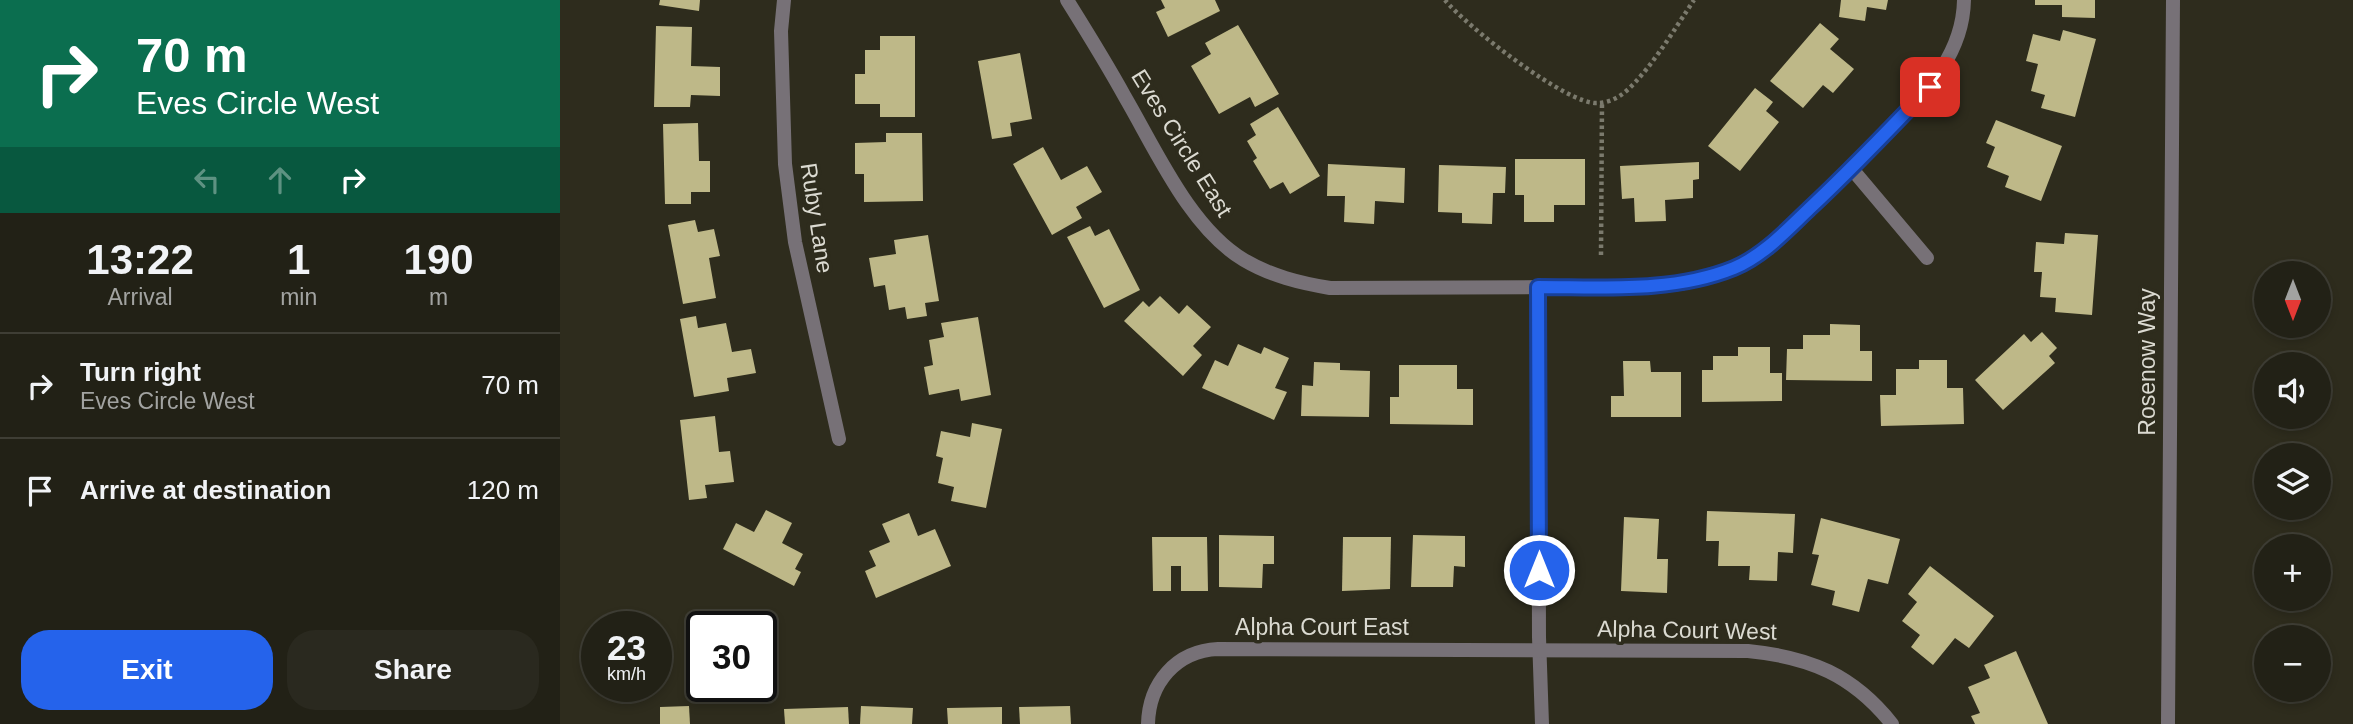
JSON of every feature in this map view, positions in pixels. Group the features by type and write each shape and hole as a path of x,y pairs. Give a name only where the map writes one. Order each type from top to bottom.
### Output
{"street":[{"name":"Ruby Lane","path":"784,0 781,31 785,164 795,242 839,439"},
{"name":"Eves Circle East","path":"1068,0 1190,206 1212,234 1243,260 1270,274 1330,288 1671,285 1734,268 1779,237 1852,169 1930,87 1942,71 1958,36 1963,21 1964,0"},
{"name":"Rosenow Way","path":"2168,724 2173,0"},
{"path":"1852,169 1927,258"},
{"path":"1538,287 1542,724"},
{"name":"Alpha Court East","path":"1149,724 1152,697 1162,677 1176,663 1194,653 1210,649 1541,651"},
{"name":"Alpha Court West","path":"1541,651 1748,651 1784,654 1817,664 1847,680 1876,704 1892,724"}],"path":[{"path":"1445,0 1529,71 1567,93 1597,104 1616,98 1634,85 1694,0"},
{"path":"1601,255 1602,102"}],"building":[{"path":"660,0 700,0 699,11 659,5"},
{"path":"1161,0 1215,0 1220,11 1168,37 1156,12 1165,8"},
{"path":"1841,0 1888,0 1886,10 1867,7 1865,21 1839,17"},
{"path":"2035,0 2095,0 2095,18 2062,17 2062,5 2035,5"},
{"path":"1820,23 1839,39 1830,49 1854,69 1833,93 1823,85 1803,108 1770,81"},
{"path":"1238,25 1279,94 1255,107 1250,97 1219,114 1191,66 1211,54 1205,43"},
{"path":"656,26 692,27 691,66 720,67 720,96 691,95 690,107 654,107"},
{"path":"2063,30 2096,39 2075,117 2041,108 2045,95 2031,91 2038,64 2026,61 2033,34 2060,41"},
{"path":"880,36 915,36 915,117 880,117 880,104 855,104 855,74 865,74 865,50 880,50"},
{"path":"1020,53 1032,119 1010,123 1012,136 992,139 978,61"},
{"path":"1755,88 1773,102 1766,111 1779,122 1740,171 1708,146"},
{"path":"1278,107 1320,176 1290,194 1283,182 1270,189 1253,161 1257,158 1247,141 1256,135 1250,124"},
{"path":"1996,120 2062,146 2041,201 2005,187 2009,176 1987,167 1995,147 1986,143"},
{"path":"698,123 699,161 710,161 710,192 691,192 691,204 665,204 663,124"},
{"path":"886,133 922,133 923,201 864,202 864,174 855,174 855,143 886,142"},
{"path":"1043,147 1061,180 1087,166 1102,192 1076,207 1082,218 1052,235 1013,164"},
{"path":"1515,159 1585,159 1585,205 1554,205 1554,222 1524,222 1524,195 1515,195"},
{"path":"1699,162 1699,179 1693,180 1693,198 1665,200 1666,221 1635,222 1634,198 1622,199 1620,166"},
{"path":"1328,164 1405,168 1404,203 1375,201 1374,224 1344,222 1345,196 1327,196"},
{"path":"1439,165 1506,167 1505,193 1493,193 1492,224 1462,223 1462,213 1438,212"},
{"path":"695,220 698,232 714,229 720,256 709,258 716,298 683,304 668,225"},
{"path":"1090,226 1095,236 1109,229 1140,290 1104,308 1067,237"},
{"path":"2065,233 2098,235 2092,315 2055,312 2056,298 2040,297 2042,272 2034,272 2036,242 2064,244"},
{"path":"928,235 939,301 925,303 927,316 907,319 905,307 889,310 885,285 874,287 869,258 896,254 894,240"},
{"path":"1160,296 1179,314 1187,305 1211,327 1193,346 1202,355 1183,376 1124,321 1143,301 1149,307"},
{"path":"696,316 698,328 726,323 732,352 751,349 756,373 727,378 729,391 694,397 680,319"},
{"path":"978,317 991,395 961,401 959,389 929,395 924,367 933,365 929,340 944,337 941,323"},
{"path":"1830,324 1860,325 1860,351 1872,351 1872,381 1786,380 1787,349 1803,349 1803,335 1830,335"},
{"path":"2042,332 2057,348 2049,356 2055,363 2003,410 1975,380 2024,334 2031,342"},
{"path":"1238,344 1261,354 1264,347 1289,358 1275,388 1287,392 1274,420 1202,388 1215,360 1228,366"},
{"path":"1738,347 1770,347 1770,373 1782,373 1782,401 1702,402 1702,370 1713,370 1713,356 1738,356"},
{"path":"1919,360 1947,360 1947,388 1963,388 1964,424 1881,426 1880,395 1896,395 1896,369 1919,369"},
{"path":"1623,361 1650,361 1651,372 1681,372 1681,417 1611,417 1611,396 1624,396"},
{"path":"1314,362 1340,363 1340,370 1370,371 1369,417 1301,416 1302,385 1313,386"},
{"path":"1399,365 1457,365 1457,389 1473,389 1473,425 1390,424 1390,397 1399,397"},
{"path":"715,416 719,452 730,451 734,482 705,485 707,498 689,500 680,420"},
{"path":"972,423 1002,429 986,508 951,501 954,487 938,483 943,458 936,456 941,431 970,437"},
{"path":"766,510 792,523 782,543 803,554 795,569 801,572 794,586 723,549 736,523 754,532"},
{"path":"1707,511 1795,514 1793,553 1778,552 1777,581 1749,580 1750,566 1718,566 1719,541 1706,541"},
{"path":"909,513 918,536 935,529 951,566 876,598 865,571 876,566 869,551 890,542 882,524"},
{"path":"1624,517 1659,519 1657,559 1668,559 1667,593 1621,591"},
{"path":"1821,518 1900,539 1888,584 1868,579 1859,612 1832,605 1835,591 1811,585 1819,555 1812,554"},
{"path":"1219,535 1274,536 1274,564 1263,564 1262,588 1219,587"},
{"path":"1413,535 1465,536 1465,567 1454,566 1453,587 1411,587"},
{"path":"1152,537 1207,537 1208,591 1181,591 1181,566 1171,566 1171,591 1153,591"},
{"path":"1343,537 1391,537 1390,589 1342,591"},
{"path":"1930,566 1994,616 1969,648 1955,638 1933,665 1911,647 1920,635 1902,621 1917,602 1908,594"},
{"path":"2016,651 2048,724 1975,724 1971,716 1980,713 1968,687 1990,678 1984,665"},
{"path":"689,706 690,724 660,724 660,707"},
{"path":"861,706 913,708 912,724 860,724"},
{"path":"1070,706 1071,724 1020,724 1019,707"},
{"path":"848,707 849,724 785,724 784,709"},
{"path":"1002,707 1002,724 948,724 947,708"}],"route":[{"path":"1539,570 1538,287 1671,285 1734,268 1779,237 1852,169 1930,87"}]}
